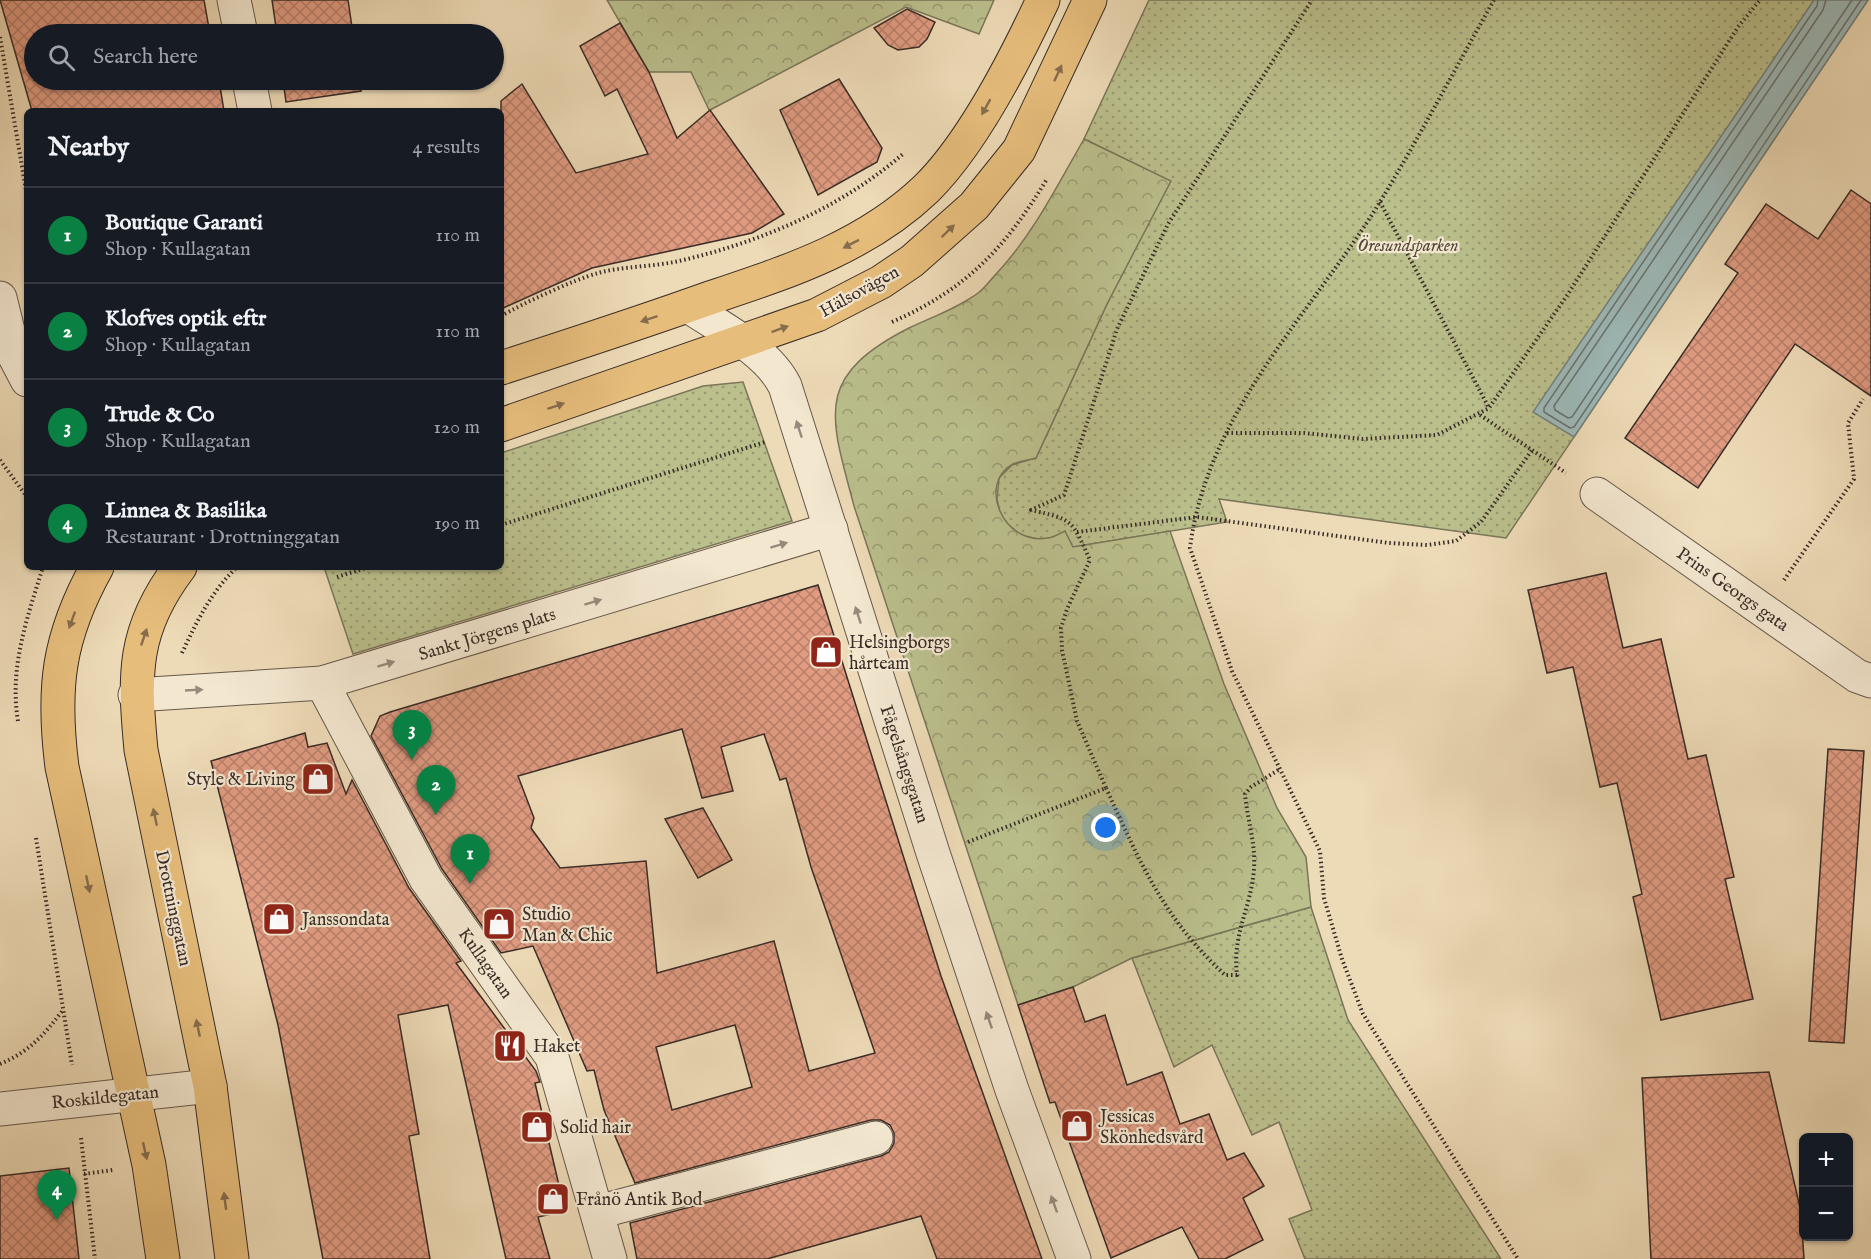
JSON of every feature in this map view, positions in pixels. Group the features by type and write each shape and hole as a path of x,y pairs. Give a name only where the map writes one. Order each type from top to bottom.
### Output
{"main road":[{"path":"504,367 807,266 859,240 927,188 958,151 982,114 1043,0"},
{"name":"Hälsovägen","path":"504,424 817,315 880,282 938,240 974,206 1019,150 1090,0"},
{"path":"96,570 79,603 62,653 56,698 57,728 62,767 149,1165 163,1259"},
{"name":"Drottninggatan","path":"178,570 163,590 143,639 136,665 135,695 141,750 210,1086 232,1259"}],"street":[{"path":"234,0 239,24"},
{"path":"251,90 254,108"},
{"path":"0,298 14,355 24,374"},
{"name":"Fågelsångsgatan","path":"688,306 761,355 779,372 800,431 933,853 1012,1090 1074,1259"},
{"name":"Prins Georgs gata","path":"1597,494 1857,676 1871,681"},
{"name":"Sankt Jörgens plats","path":"135,695 322,683 831,529"},
{"name":"Kullagatan","path":"322,683 426,879 552,1057 610,1259"},
{"name":"Roskildegatan","path":"0,1108 210,1086"},
{"path":"598,1212 876,1138"}],"path":[{"path":"1280,769 1251,787 1245,794 1255,867 1250,894 1236,938 1237,975 1225,975 1195,947 1164,905 1145,871 1077,721 1062,650 1061,628 1067,609 1090,560 1077,532 1066,519 1031,510 1064,495 1117,329 1168,224 1311,0"},
{"path":"1494,0 1380,202 1242,398 1209,473 1190,549 1232,671 1320,851 1324,898 1342,959 1363,1014 1518,1259"},
{"path":"1227,433 1305,433 1363,439 1437,435 1480,415 1489,408 1568,294 1738,27 1760,0"},
{"path":"0,37 24,178"},
{"path":"504,315 597,273 678,261 757,239 830,206 876,177 913,146"},
{"path":"1380,202 1489,408"},
{"path":"1763,610 1854,478 1848,423 1863,399"},
{"path":"1480,415 1597,494"},
{"path":"504,524 800,431"},
{"path":"1077,532 1197,517 1389,543 1427,545 1456,541 1481,522 1532,450"},
{"path":"0,460 24,493"},
{"path":"20,733 14,698 19,650 42,570"},
{"path":"204,607 234,570"},
{"path":"337,577 359,570"},
{"path":"933,853 1010,827 1106,788"},
{"path":"36,837 77,1099 95,1259"},
{"path":"0,1064 18,1056 41,1039 63,1010"}],"green space":[{"path":"607,0 994,0 979,34 906,7 710,110 711,114 691,72 649,72"},
{"name":"Öresundsparken","path":"1149,0 1868,0 1506,538 1219,499 1227,522 1073,547 1020,535 1001,518 997,499 999,478 1012,465 1036,458 1107,304 1170,181 1084,139"},
{"path":"1084,139 1171,181 1107,304 1036,458 1013,464 1002,473 997,485 996,498 1007,523 1018,532 1031,538 1047,538 1065,531 1073,547 1170,531 1224,684 1277,808 1306,857 1311,907 1132,958 1073,987 1018,1005 854,506 839,447 836,423 837,401 843,382 857,364 878,346 909,328 962,303 986,286 1034,225"},
{"path":"743,382 792,521 353,654 325,570 504,570 504,452 703,386"},
{"path":"1311,907 1348,1020 1501,1259 1305,1259 1289,1219 1312,1210 1279,1122 1252,1135 1212,1045 1174,1067 1132,958"}],"water":[{"path":"1814,0 1868,0 1574,437 1533,412"}],"building":[{"path":"0,0 204,0 208,24 24,24 24,83"},
{"path":"272,0 348,0 352,24 276,24"},
{"path":"907,9 935,22 927,39 919,47 898,50 888,45 874,28"},
{"path":"620,23 649,72 677,138 710,110 784,214 752,233 592,268 504,308 504,108 501,108 501,101 522,84 576,173 648,154 617,89 605,96 580,46"},
{"path":"839,79 882,148 877,162 818,195 780,110"},
{"path":"26,90 221,90 224,108 31,108"},
{"path":"284,90 361,90 361,91 286,102"},
{"path":"1851,190 1871,204 1871,396 1795,344 1698,488 1625,438 1738,273 1725,264 1766,204 1818,239"},
{"path":"1606,573 1623,648 1661,639 1688,759 1706,755 1734,877 1725,879 1753,999 1661,1020 1633,897 1642,894 1617,783 1600,787 1573,667 1547,673 1528,590"},
{"path":"818,585 941,976 1042,1259 937,1259 921,1216 767,1259 637,1259 630,1223 881,1156 889,1152 894,1143 894,1133 890,1125 881,1120 871,1120 635,1183 604,1110 594,1070 587,1071 533,946 501,953 442,869 371,736 380,716","holes":["682,729 702,798 733,791 721,747 764,734 780,780 786,778 811,867 875,1053 809,1071 774,941 657,973 646,861 560,868 531,828 534,818 518,776","735,1025 752,1087 672,1110 656,1047"]},
{"path":"305,733 308,747 327,743 346,794 352,780 409,888 461,961 456,963 536,1071 540,1082 535,1083 565,1211 538,1217 550,1259 506,1259 448,1005 398,1015 419,1134 409,1136 430,1259 323,1259 278,1025 211,761"},
{"path":"1828,749 1864,751 1844,1043 1809,1041"},
{"path":"703,808 732,860 698,878 665,819"},
{"path":"1073,987 1085,1022 1105,1015 1127,1085 1162,1072 1180,1124 1209,1114 1227,1160 1244,1153 1264,1186 1243,1198 1263,1240 1225,1259 1199,1259 1182,1227 1111,1258 1055,1102 1050,1103 1018,1005"},
{"path":"1769,1072 1799,1203 1799,1241 1803,1241 1804,1259 1651,1259 1642,1078"},
{"path":"69,1168 79,1259 0,1259 0,1176"}],"place":[{"name":"Helsingborgs hårteam","path":"826,652"},
{"name":"Trude & Co","path":"412,760"},
{"name":"Style & Living","path":"318,779"},
{"name":"Klofves optik eftr","path":"436,815"},
{"name":"Boutique Garanti","path":"470,884"},
{"name":"Janssondata","path":"279,919"},
{"name":"Studio Man & Chic","path":"499,924"},
{"name":"Haket","path":"510,1046"},
{"name":"Jessicas Skönhedsvård","path":"1077,1126"},
{"name":"Solid hair","path":"537,1127"},
{"name":"Frånö Antik Bod","path":"553,1199"},
{"name":"Linnea & Basilika","path":"57,1220"}]}
